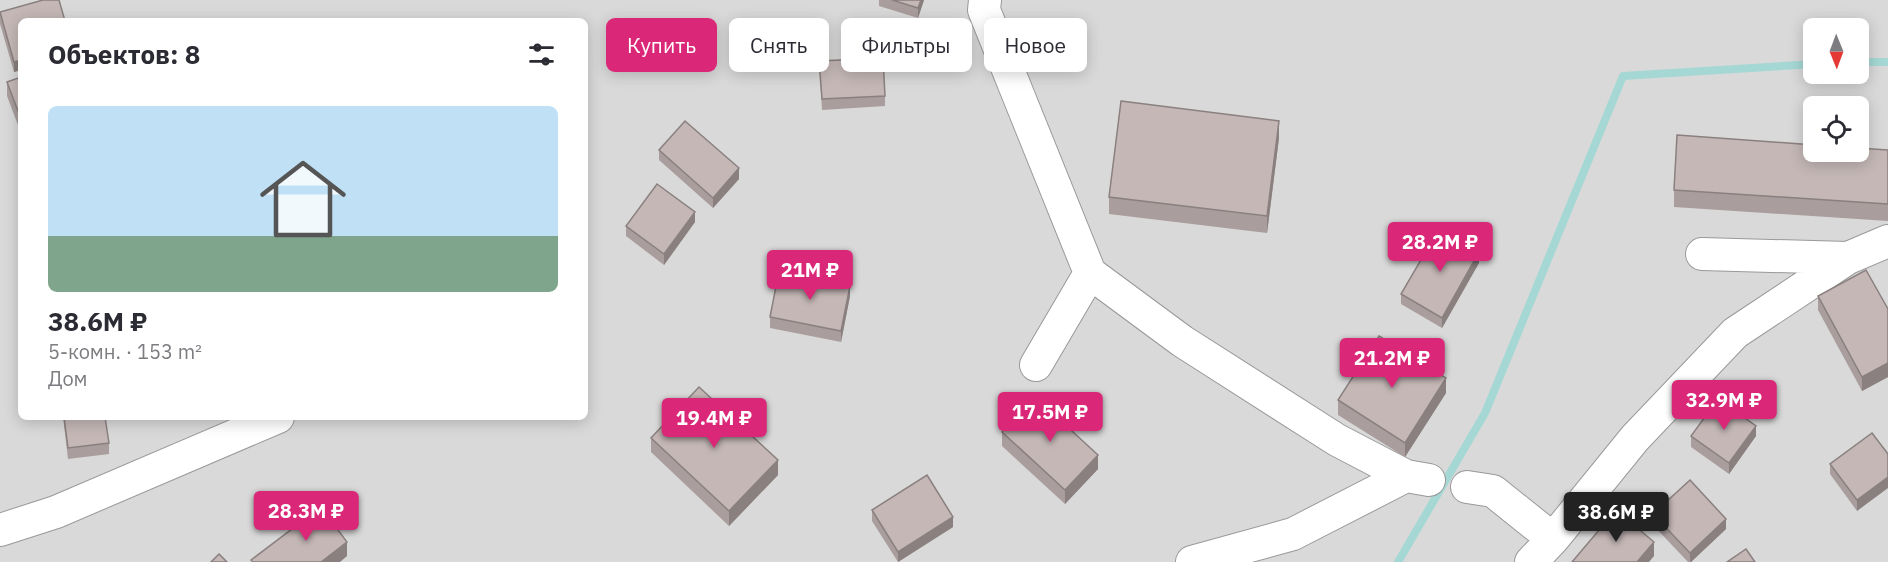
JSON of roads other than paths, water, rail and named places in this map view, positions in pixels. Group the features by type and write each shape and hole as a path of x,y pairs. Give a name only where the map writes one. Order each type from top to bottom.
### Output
{"street":[{"path":"985,0 984,10 1090,273 1201,353 1337,440 1418,478 1293,534 1192,562"},
{"path":"1531,562 1553,539 1635,438 1735,333 1848,258 1888,241"},
{"path":"1702,254 1848,258"},
{"path":"1035,365 1090,273"},
{"path":"0,530 56,512 271,420"},
{"path":"1467,487 1493,491 1553,539"}],"waterway":[{"path":"1869,62 1888,62"},
{"path":"1398,562 1485,413 1623,76 1803,65"}]}
